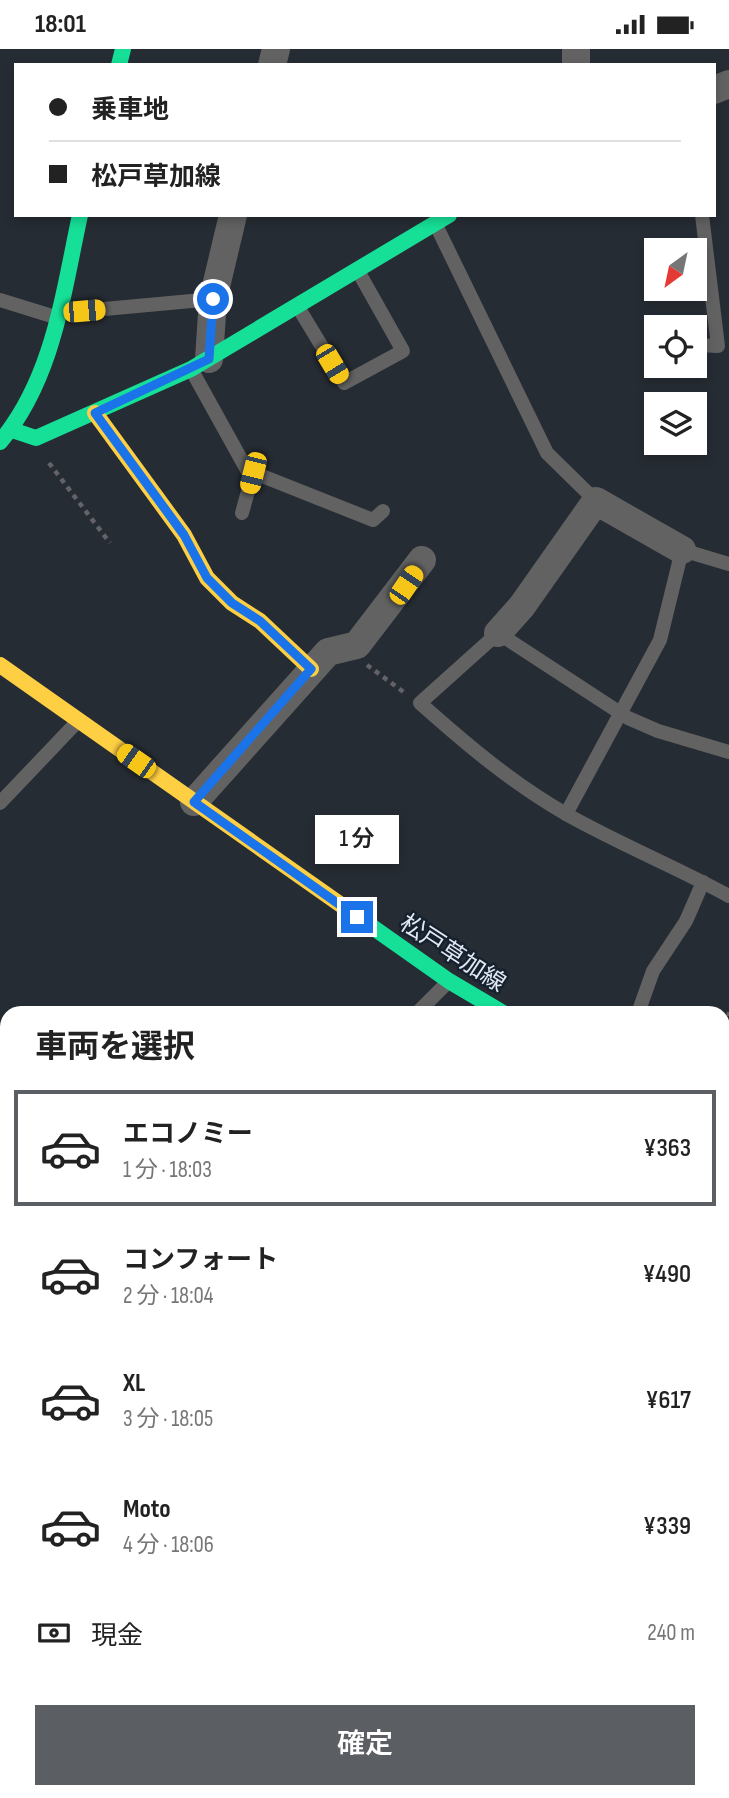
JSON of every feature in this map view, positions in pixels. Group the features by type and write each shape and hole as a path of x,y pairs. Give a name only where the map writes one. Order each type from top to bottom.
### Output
{"main road":[{"path":"6,436 35,389 57,315 80,217"},
{"path":"6,436 29,435 36,438 200,364 442,219"},
{"path":"95,413 184,535 207,578 232,603 260,621 311,669"},
{"name":"松戸草加線","path":"0,665 449,981 491,1006"}],"street":[{"path":"200,364 233,217"},
{"path":"498,633 522,606 596,501 682,550"},
{"path":"194,802 328,652 357,645 422,560"}],"lane":[{"path":"702,217 718,346 707,345"},
{"path":"442,219 547,453 596,501"},
{"path":"297,305 344,383 403,351 358,270"},
{"path":"0,300 57,315 213,299"},
{"path":"200,364 247,470 373,520 383,511"},
{"path":"242,513 253,473"},
{"path":"566,814 660,640 682,550 729,564"},
{"path":"729,752 658,731 621,713 498,633 420,703 485,761 566,814 729,896"},
{"path":"0,803 78,721"},
{"path":"640,1006 653,971 686,921 703,882"},
{"path":"424,1006 449,981"}],"path":[{"path":"29,435 110,543"},
{"path":"343,649 420,703"}],"traffic: fast":[{"path":"120,63 123,49"},
{"path":"0,442 32,391 54,335 80,217"},
{"path":"12,430 36,438 191,369 446,217"},
{"path":"344,907 449,981 491,1006"}],"traffic: slow":[{"path":"95,413 184,535 207,578 232,603 260,621 311,669"},
{"path":"0,665 344,907"}],"route":[{"path":"213,299 209,359 95,413 184,535 207,578 232,603 260,621 311,669 194,802 357,917"}]}
